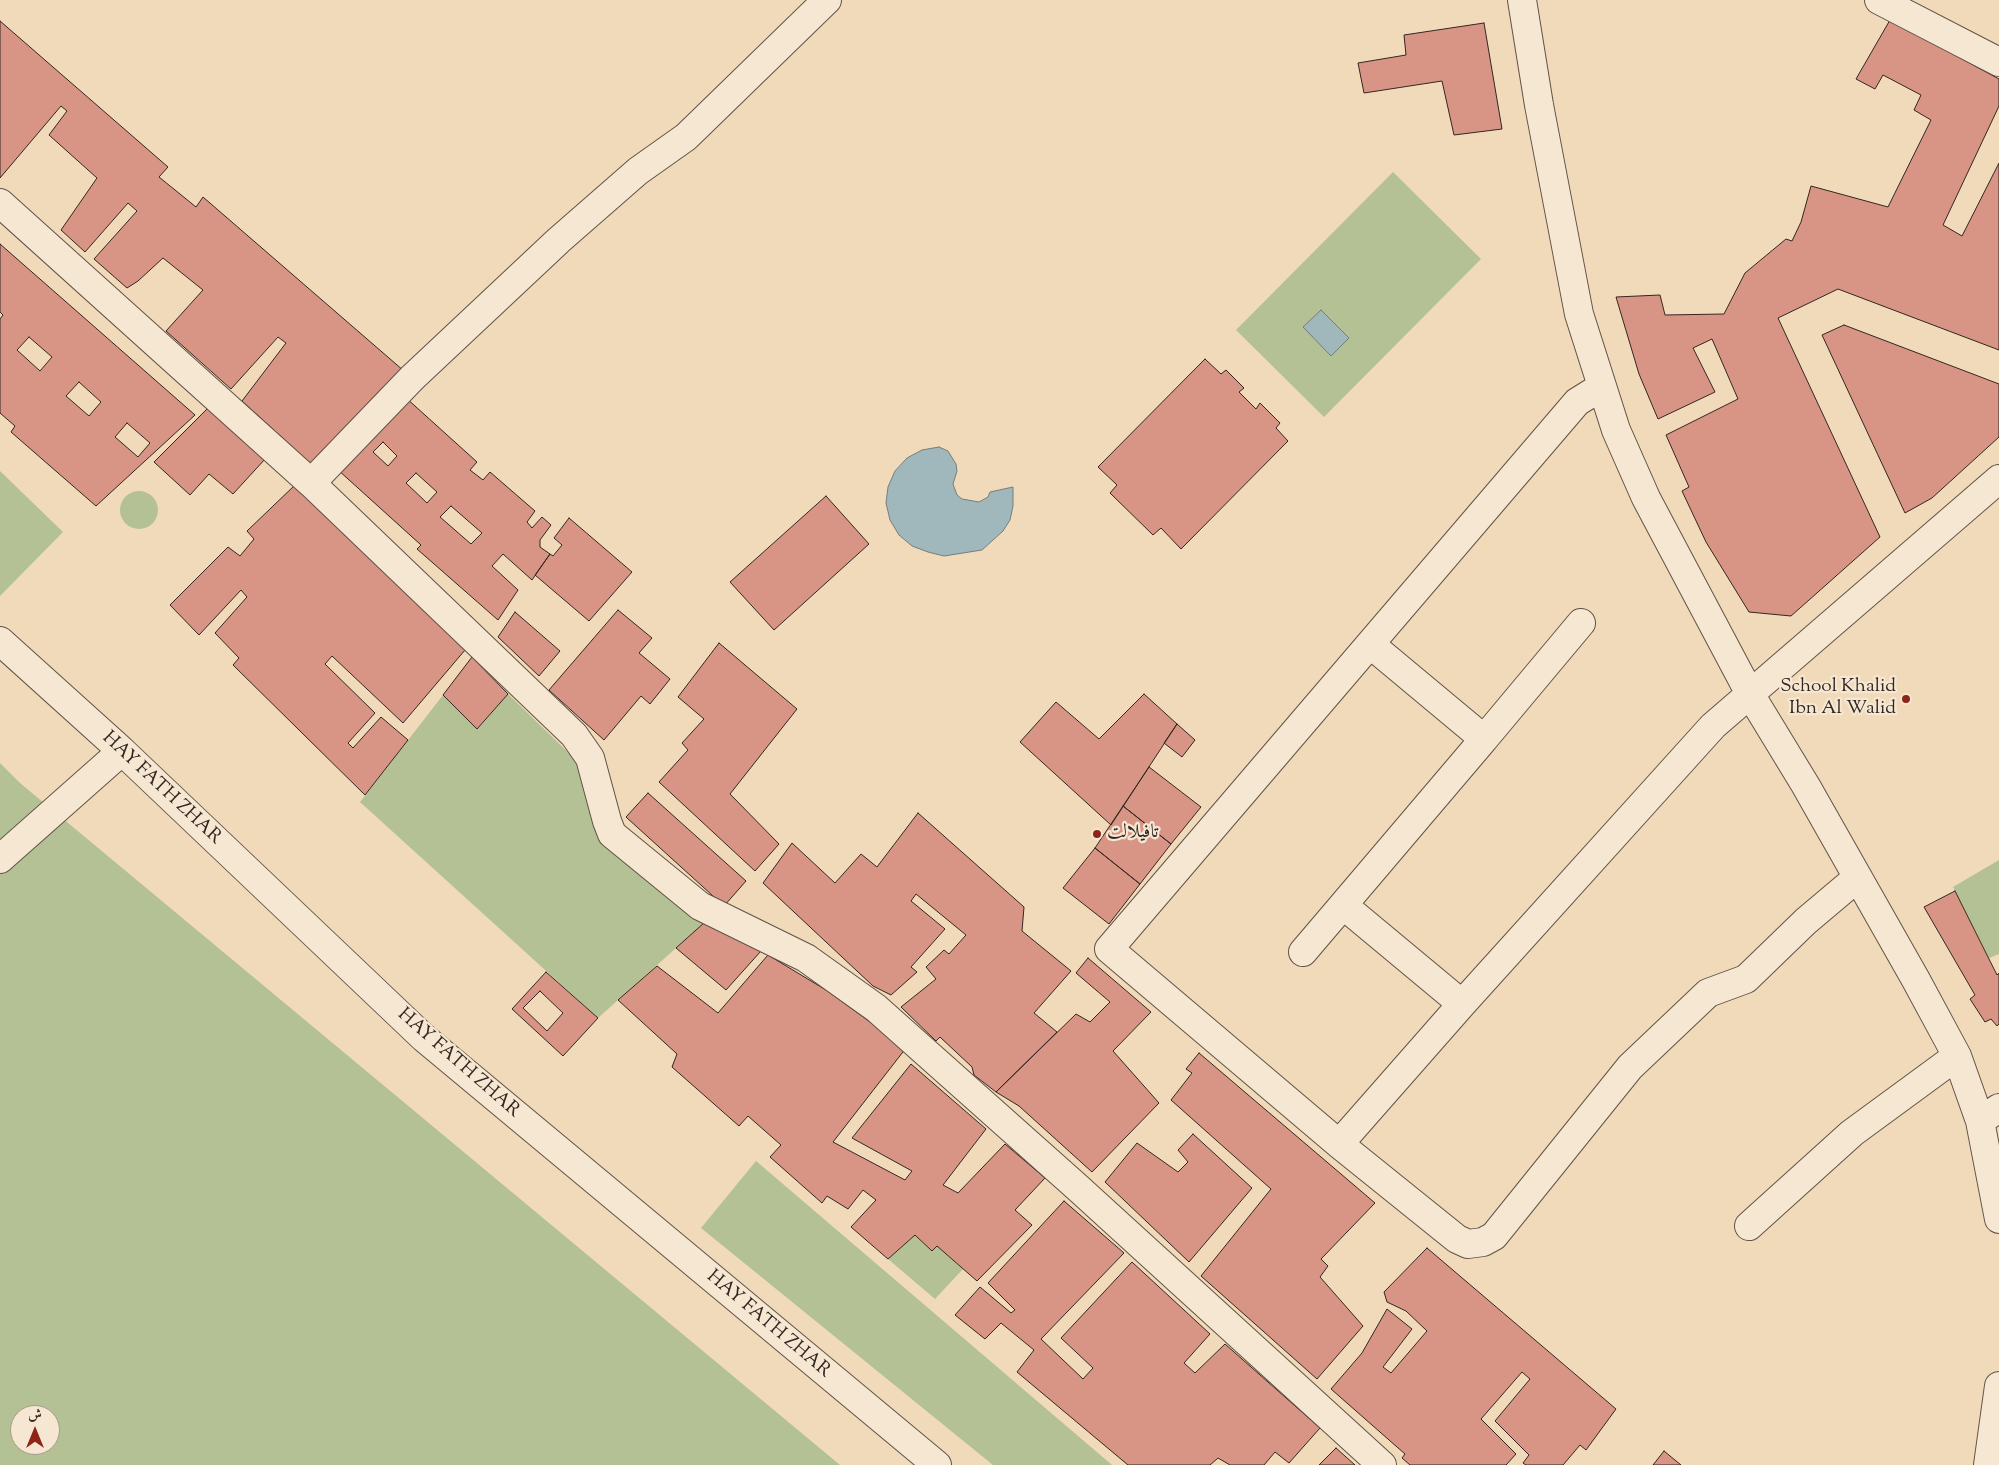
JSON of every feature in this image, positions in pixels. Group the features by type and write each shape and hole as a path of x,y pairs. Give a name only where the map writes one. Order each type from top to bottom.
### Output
{"street":[{"path":"311,483 412,378 552,247 638,171 686,137 827,0"},
{"path":"1522,0 1539,105 1579,314 1616,430 1646,498 1750,694 1806,786 1990,1114 1999,1219"},
{"path":"1879,0 1999,62"},
{"path":"0,203 311,483 574,735 590,758 606,821 612,834 700,906 806,958 876,1008 1077,1187 1382,1465"},
{"path":"1601,387 1577,402 1109,949 1340,1144 1457,1239 1468,1244 1483,1242 1494,1236 1630,1067 1708,993 1746,979 1806,921 1857,878"},
{"path":"1340,1144 1462,1004 1713,726 1999,479"},
{"path":"1303,952 1581,623"},
{"name":"HAY FATH ZHAR","path":"0,641 122,751 424,1038 937,1465"},
{"path":"1370,644 1484,739"},
{"path":"0,859 122,751"},
{"path":"1343,905 1462,1004"},
{"path":"1748,1226 1852,1133 1957,1056"},
{"path":"1988,1465 1999,1386"}],"green space":[{"path":"1393,172 1481,259 1324,417 1236,330"},
{"path":"0,471 63,532 0,596"},
{"path":"139,491 146,492 152,497 157,503 157,517 152,523 146,528 139,529 132,528 126,523 121,517 120,510 121,503 126,497 132,492"},
{"path":"508,694 577,761 597,837 705,922 598,1018 360,802 443,695 477,729"},
{"path":"0,763 20,783 840,1465 0,1465"},
{"path":"1999,860 1999,954 1989,958 1953,887"},
{"path":"756,1161 1112,1465 993,1465 701,1228"},
{"path":"915,1235 932,1251 937,1246 963,1269 935,1299 888,1259"}],"water":[{"path":"1321,310 1349,338 1331,356 1303,327"},
{"path":"939,447 948,451 956,464 957,471 953,484 957,495 962,499 979,502 988,497 990,492 1013,487 1013,506 1010,520 1003,531 982,550 944,556 928,552 912,546 899,535 890,520 886,503 888,487 895,471 907,458 922,450"}],"building":[{"path":"1890,20 1999,79 1999,106 1943,225 1962,236 1999,163 1999,350 1838,289 1778,318 1880,537 1791,616 1749,612 1706,542 1682,491 1689,487 1666,435 1738,399 1712,339 1693,348 1715,392 1658,419 1639,374 1616,297 1660,295 1665,315 1724,314 1745,273 1786,239 1792,241 1801,222 1811,186 1888,207 1931,120 1914,110 1921,95 1883,75 1875,89 1856,79"},
{"path":"0,21 168,167 159,177 196,207 203,197 404,371 312,465 242,401 286,343 278,337 231,389 166,331 203,290 163,258 138,281 127,288 94,259 137,211 128,203 85,252 61,230 97,178 49,135 67,111 61,106 0,178"},
{"path":"1484,23 1502,129 1454,135 1442,81 1364,93 1358,63 1406,55 1404,35"},
{"path":"0,244 195,415 96,506 11,432 15,426 0,413 0,319 3,315 0,312","holes":["29,337 52,357 40,371 17,350","79,382 101,402 89,416 66,396","127,423 150,443 138,457 115,437"]},
{"path":"1844,325 1999,384 1999,437 1932,498 1905,513 1822,335"},
{"path":"1205,359 1221,374 1226,370 1244,388 1239,392 1256,409 1260,403 1280,423 1276,428 1288,441 1181,549 1161,528 1153,535 1110,493 1117,485 1098,467"},
{"path":"405,397 477,462 470,470 483,480 490,472 535,511 527,522 532,528 542,517 551,525 540,540 540,547 550,554 532,580 503,554 492,566 518,590 498,620 417,549 421,545 337,469","holes":["383,442 397,456 388,466 373,452","416,473 437,492 427,503 406,483","451,506 482,533 471,544 440,517"]},
{"path":"208,408 266,458 233,494 209,474 190,495 154,462"},
{"path":"295,485 465,650 403,723 332,656 325,664 375,713 348,743 353,748 381,717 408,740 365,795 233,665 239,658 215,633 247,597 241,590 199,635 170,605 228,547 240,556 254,539 247,531"},
{"path":"826,496 869,544 774,630 730,582"},
{"path":"569,518 632,572 589,621 535,575 550,554 553,556 562,545 554,538"},
{"path":"618,610 652,638 639,653 670,679 650,704 641,696 604,740 549,690"},
{"path":"515,612 560,651 539,676 498,637"},
{"path":"719,643 797,709 730,794 779,844 755,871 659,782 688,750 682,743 704,719 678,697"},
{"path":"472,657 508,694 477,729 443,695"},
{"path":"1144,694 1177,724 1111,825 1020,742 1056,702 1099,739"},
{"path":"1177,724 1195,740 1182,757 1164,743"},
{"path":"1149,767 1201,807 1171,844 1123,806"},
{"path":"648,793 746,881 724,906 626,817"},
{"path":"1123,806 1171,844 1140,884 1095,848"},
{"path":"918,813 1024,907 1022,931 1071,971 1034,1013 1057,1032 996,1092 974,1075 972,1067 940,1037 936,1041 901,1007 936,979 926,967 944,950 949,954 966,935 916,894 911,901 945,929 911,967 917,972 891,995 873,986 763,883 792,843 835,883 861,854 877,867"},
{"path":"1095,848 1140,884 1109,924 1063,888"},
{"path":"1955,891 1997,975 1999,973 1999,1024 1997,1026 1991,1019 1985,1022 1970,999 1975,995 1924,907"},
{"path":"705,922 761,951 726,990 676,948"},
{"path":"768,955 826,990 906,1048 833,1142 905,1180 912,1171 852,1138 911,1064 986,1129 943,1185 958,1193 1005,1144 1045,1178 1015,1210 1032,1225 977,1281 937,1246 932,1251 915,1235 888,1259 851,1227 876,1200 863,1190 848,1209 827,1196 822,1203 770,1157 781,1145 748,1116 739,1126 672,1067 677,1054 618,1000 657,966 718,1013"},
{"path":"1088,958 1151,1012 1113,1051 1159,1103 1092,1172 1019,1106 996,1092 1076,1014 1090,1022 1110,1002 1076,973"},
{"path":"546,972 598,1018 563,1056 512,1009","holes":["540,991 563,1013 547,1031 523,1008"]},
{"path":"1199,1053 1375,1203 1321,1259 1328,1266 1320,1277 1363,1326 1317,1379 1201,1276 1271,1189 1171,1100 1192,1073 1186,1069"},
{"path":"1193,1134 1252,1188 1189,1262 1105,1182 1137,1143 1178,1172 1188,1162 1178,1150"},
{"path":"1064,1201 1124,1253 1041,1339 1083,1379 1093,1368 1061,1338 1132,1262 1210,1334 1184,1363 1195,1373 1225,1344 1320,1428 1289,1463 1275,1452 1264,1465 1230,1465 1218,1458 1210,1465 1128,1465 1017,1372 1034,1350 1001,1323 985,1339 955,1315 980,1287 1011,1313 1015,1310 988,1283"},
{"path":"1427,1248 1616,1409 1586,1450 1580,1445 1563,1465 1526,1465 1523,1463 1529,1455 1495,1421 1530,1379 1522,1372 1481,1419 1516,1454 1506,1465 1410,1465 1402,1458 1405,1454 1331,1389 1362,1353 1387,1309 1412,1329 1383,1367 1391,1373 1427,1331 1406,1311 1387,1302 1384,1292"},
{"path":"1336,1448 1355,1465 1319,1465"},
{"path":"1664,1451 1681,1465 1653,1465"}],"place":[{"name":"School Khalid Ibn Al Walid","path":"1906,699"},
{"name":"تافيلالت","path":"1097,834"}]}
